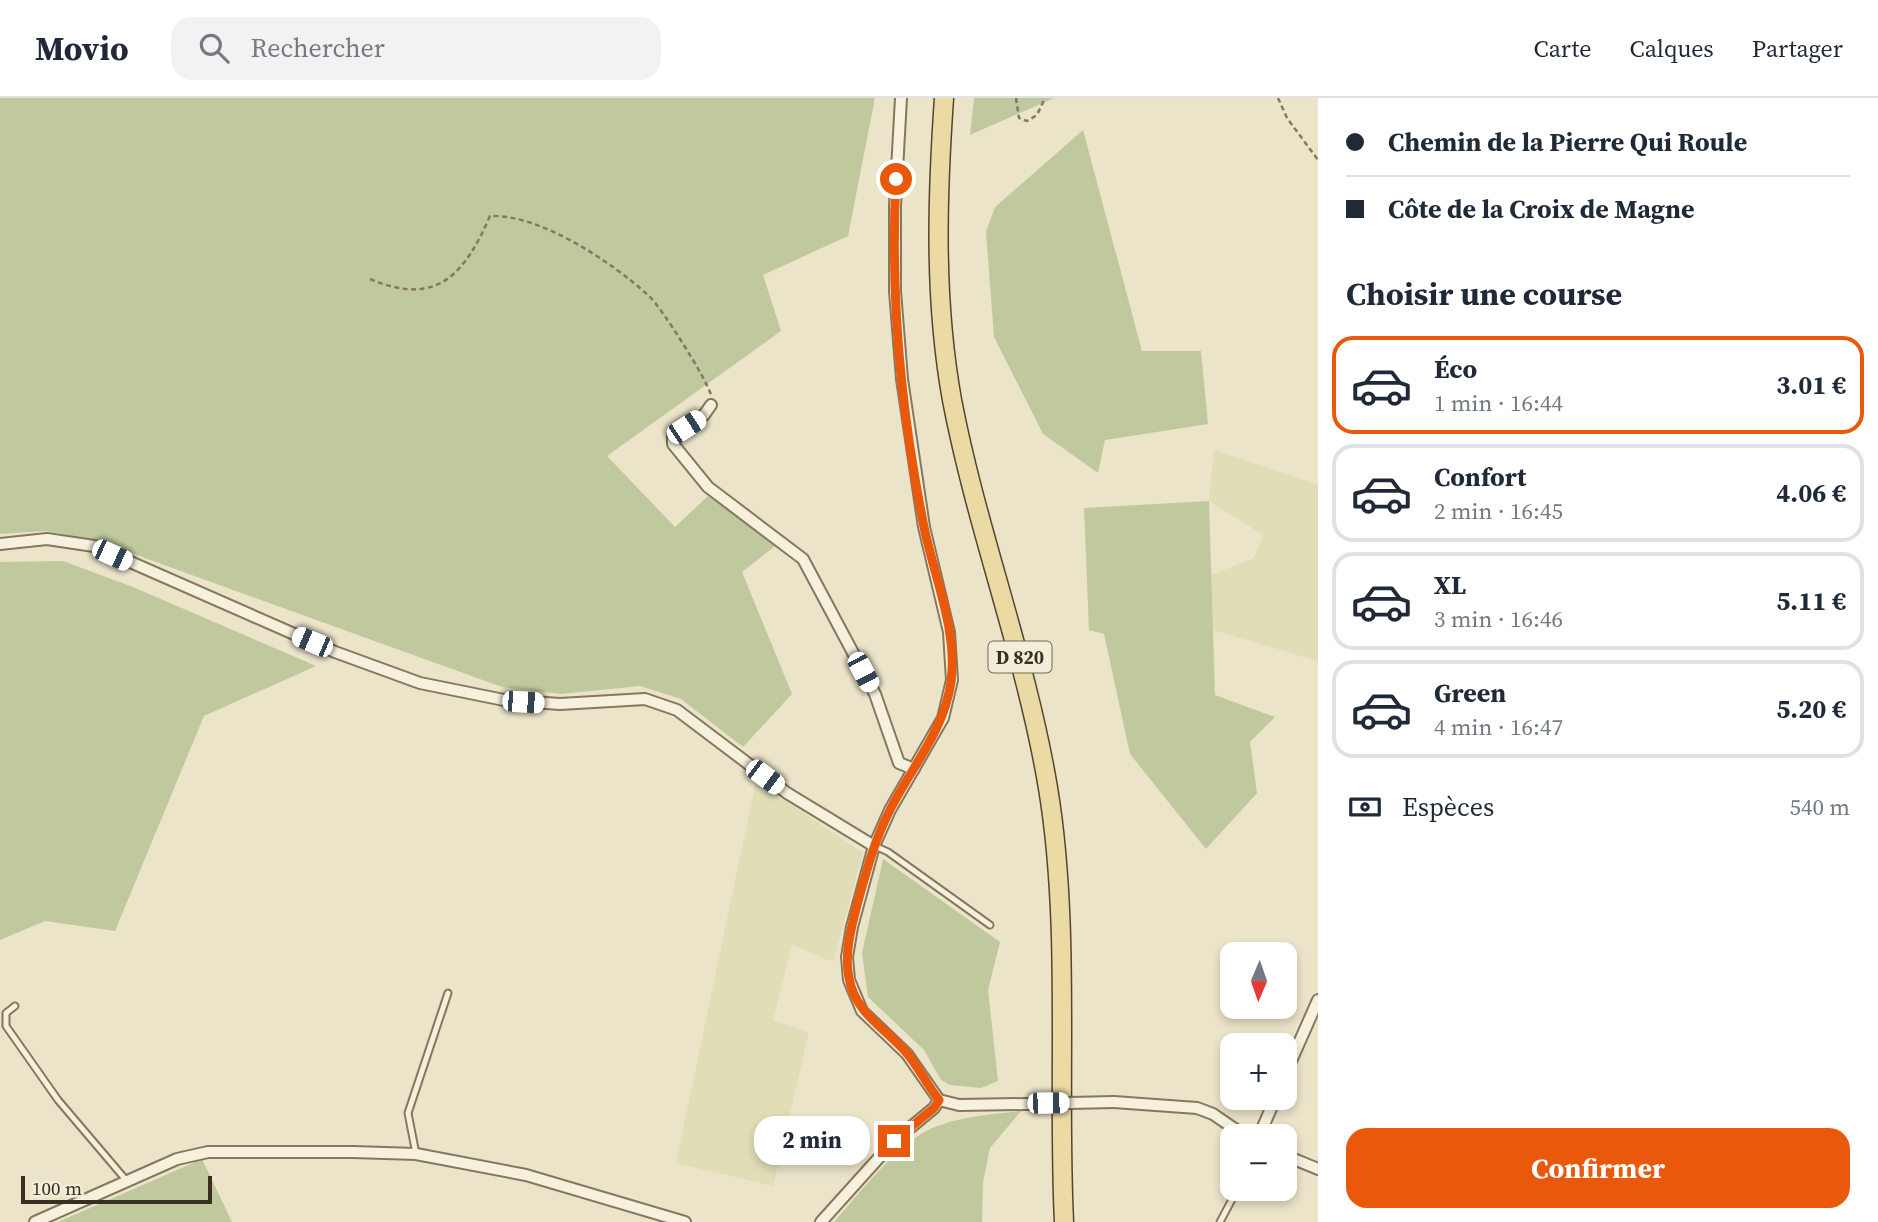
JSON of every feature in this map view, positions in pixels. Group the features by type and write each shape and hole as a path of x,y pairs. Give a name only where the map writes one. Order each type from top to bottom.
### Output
{"main road":[{"name":"D 820","path":"944,98 937,258 952,399 969,473 1035,716 1049,791 1058,910 1064,1222"}],"street":[{"path":"901,98 895,267 902,379 924,527 949,632 951,680 943,718 874,846 852,927 847,957 849,980 862,1011 907,1054 939,1100 959,1105 1114,1102 1197,1108 1213,1114 1228,1124"},
{"path":"711,405 704,415 673,435 673,444 708,487 803,559 875,694 899,763 914,769"},
{"path":"0,544 47,539 94,546 335,652 420,683 504,700 560,704 645,699 677,710 787,793 874,846"},
{"path":"1297,1048 1318,1000"},
{"path":"821,1222 894,1141 934,1108 939,1100"},
{"path":"35,1222 125,1180 177,1159 208,1152 416,1154 526,1175 685,1222"},
{"path":"1297,1160 1318,1169"}],"lane":[{"path":"874,846 888,852 990,925"},
{"path":"416,1154 408,1113 449,993"},
{"path":"15,1006 6,1013 6,1026 58,1100 125,1180"},
{"path":"1220,1222 1231,1201"}],"path":[{"path":"1016,98 1018,118 1027,121 1037,115 1045,98"},
{"path":"1278,98 1287,118 1318,160"},
{"path":"370,279 383,285 408,288 437,286 457,274 476,248 490,216 510,215 571,240 652,298 710,392 711,405"}],"shaded area":[{"path":"1214,450 1318,485 1318,661 1213,630 1211,575 1254,558 1263,535 1209,501"},
{"path":"756,781 863,853 833,962 792,945 773,1021 809,1032 773,1186 676,1163"}],"green space":[{"path":"0,98 875,98 848,236 763,275 781,331 607,456 675,527 708,496 779,543 742,572 792,694 743,747 681,699 640,686 561,694 502,687 95,540 46,531 0,534"},
{"path":"974,98 1054,98 970,135"},
{"path":"1083,130 1142,351 1201,351 1208,424 1105,440 1098,473 1043,434 994,337 986,232 995,207"},
{"path":"1209,501 1215,695 1275,717 1250,742 1257,793 1206,849 1130,754 1104,634 1089,630 1084,508"},
{"path":"63,561 133,587 316,666 204,716 115,931 45,921 0,940 0,562"},
{"path":"883,859 1000,942 988,990 998,1081 981,1088 950,1085 941,1080 924,1050 868,997 862,953"},
{"path":"1021,1111 990,1148 983,1182 982,1222 834,1222 887,1162 921,1134 957,1120"},
{"path":"202,1159 232,1222 58,1222"}],"route":[{"path":"894,1141 934,1108 939,1100 907,1054 862,1011 849,980 847,957 852,927 874,846 890,810 943,718 951,680 949,632 924,527 902,379 895,291 896,179"}]}
